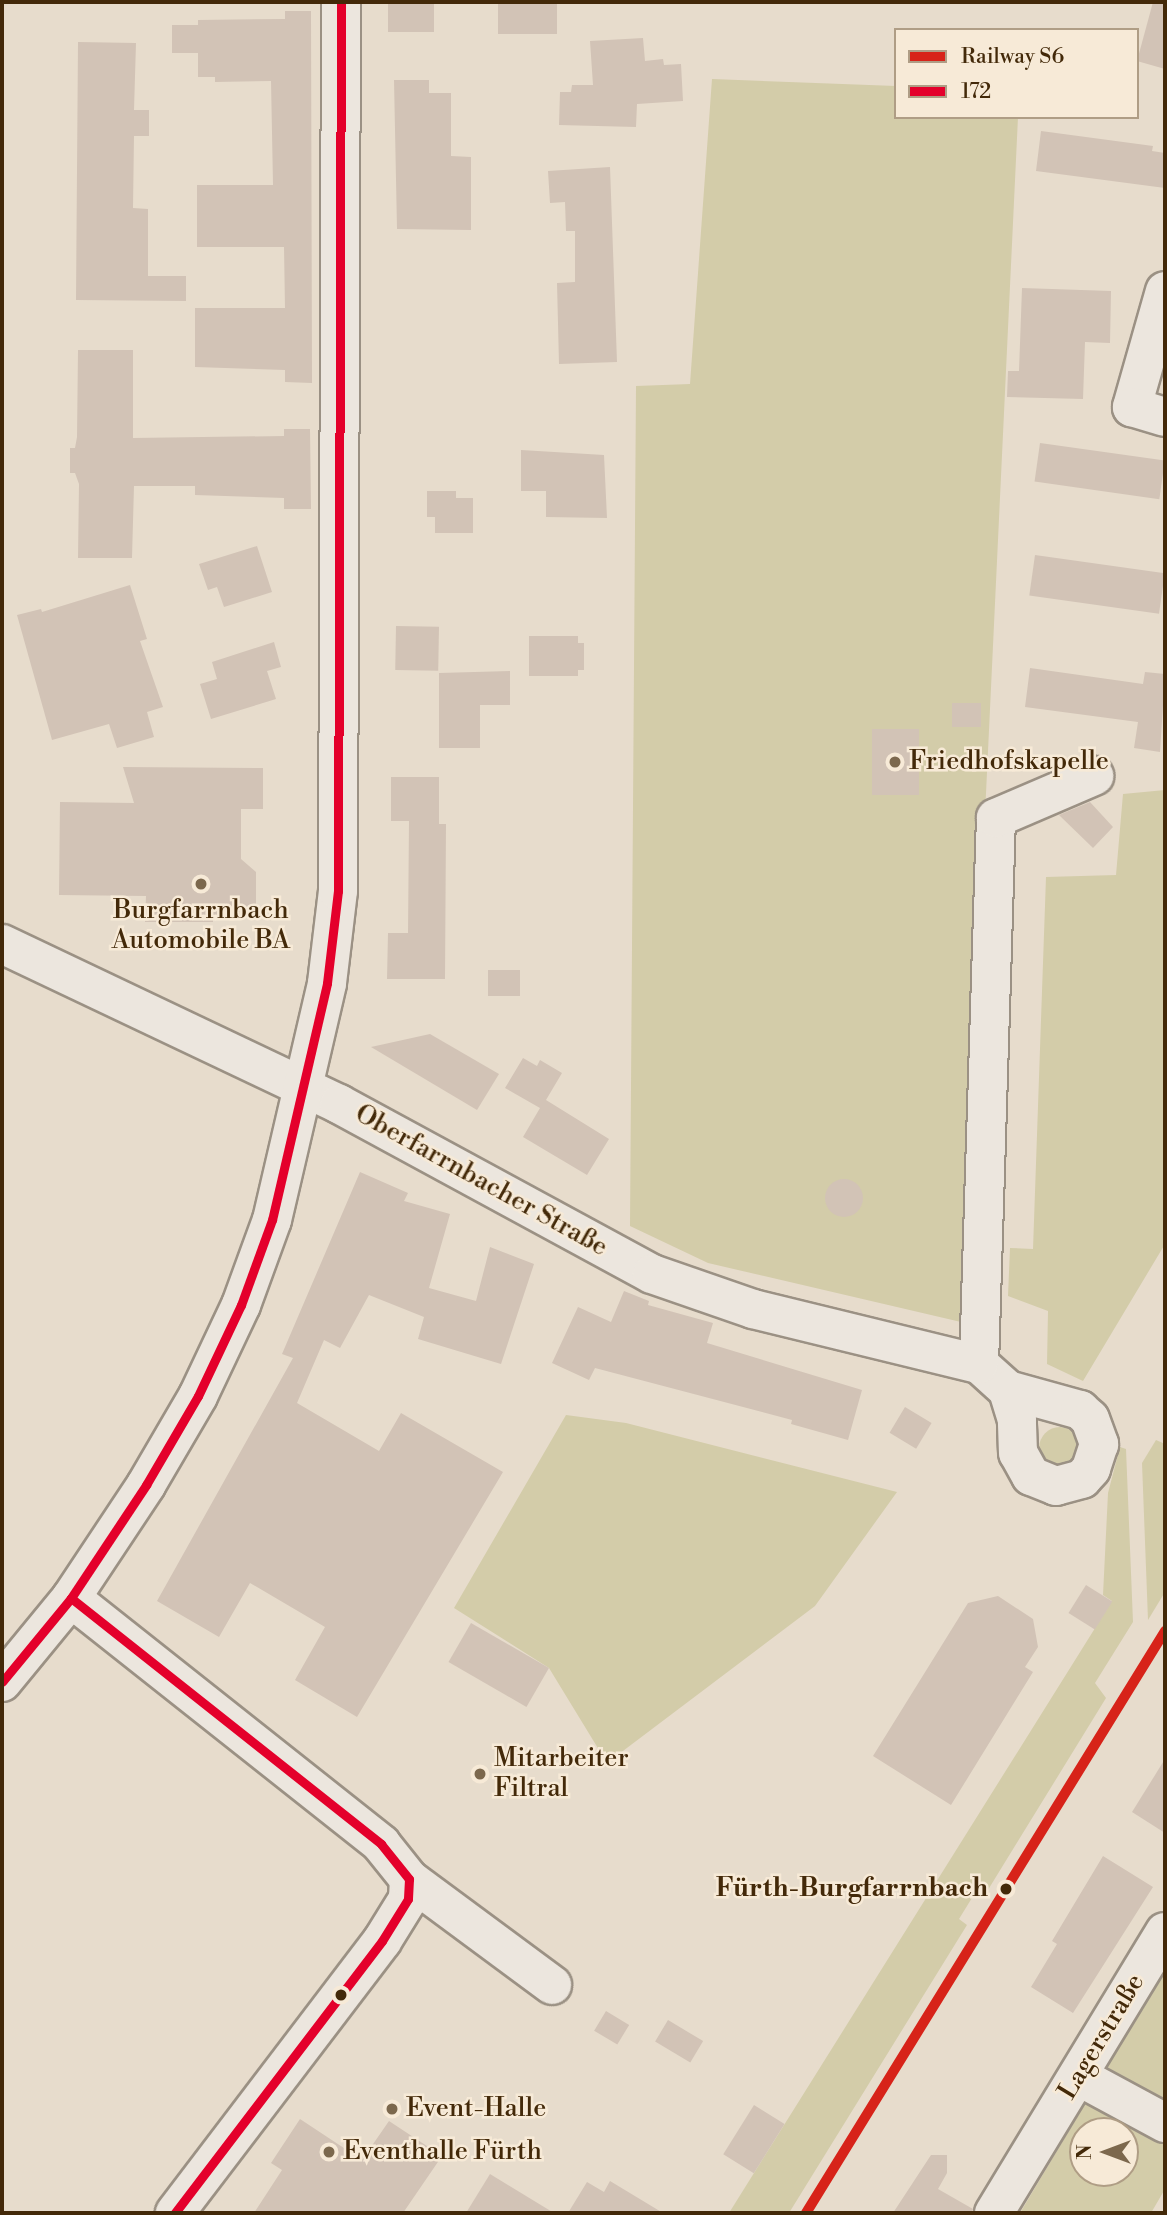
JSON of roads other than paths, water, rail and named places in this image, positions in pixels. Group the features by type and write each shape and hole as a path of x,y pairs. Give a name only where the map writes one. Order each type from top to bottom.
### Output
{"street":[{"path":"2,1682 71,1598 186,1418 241,1305 272,1220 327,983 338,891 341,2"},
{"path":"1165,291 1132,407 1165,417"},
{"path":"979,1364 996,818 1094,776"},
{"name":"Oberfarrnbacher Straße","path":"2,944 305,1087 652,1274 753,1309 979,1364 1008,1390"},
{"path":"71,1598 381,1844 409,1879 552,1985"},
{"path":"175,2213 382,1941 408,1899 409,1879"},
{"name":"Lagerstraße","path":"994,2213 1165,1932"},
{"path":"1078,2076 1165,2123"}],"rail line":[{"name":"S6","path":"806,2213 1165,1631"}],"place":[{"name":"Friedhofskapelle","path":"895,762"},
{"name":"Burgfarrnbach Automobile BA","path":"201,884"},
{"name":"Mitarbeiter Filtral","path":"480,1774"},
{"name":"Fürth-Burgfarrnbach","path":"1006,1889"},
{"name":"Event-Halle","path":"392,2109"},
{"name":"Eventhalle Fürth","path":"329,2152"}]}
